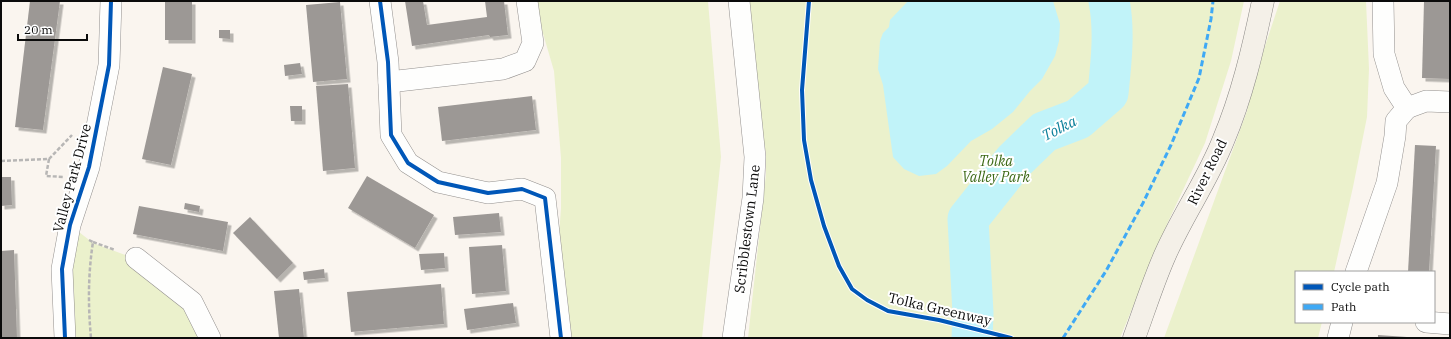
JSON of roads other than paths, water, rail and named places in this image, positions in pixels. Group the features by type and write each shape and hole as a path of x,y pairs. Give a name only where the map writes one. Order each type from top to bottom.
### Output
{"main road":[{"name":"River Road","path":"1134,338 1165,255 1219,149 1241,95 1256,37 1263,1"}],"street":[{"name":"Valley Park Drive","path":"65,338 62,269 70,225 86,177 110,65 110,1"},
{"path":"380,1 389,82 392,135 408,163 438,182 488,193 522,189 545,198 561,338"},
{"path":"389,82 503,69 525,61 533,43 527,1"},
{"name":"Scribblestown Lane","path":"733,338 752,198 755,157 739,1"},
{"path":"1383,1 1384,54 1394,88 1407,108"},
{"path":"1356,271 1386,182 1396,136 1396,121 1407,108 1426,101 1450,102"},
{"path":"136,258 192,302 210,338"},
{"path":"1338,338 1342,323"},
{"path":"1435,323 1450,324"}],"water":[{"path":"908,1 1053,1 1060,24 1059,41 1055,56 1042,79 1013,112 992,129 971,141 947,166 936,174 919,176 904,169 893,157 883,85 878,69 880,41 883,33 889,27 890,20"}],"waterway":[{"name":"Tolka","path":"972,338 973,313 968,219 1014,161 1044,132 1078,119 1108,93 1112,35 1109,1"}],"park label":[{"name":"Tolka Valley Park","path":"996,170"}]}
